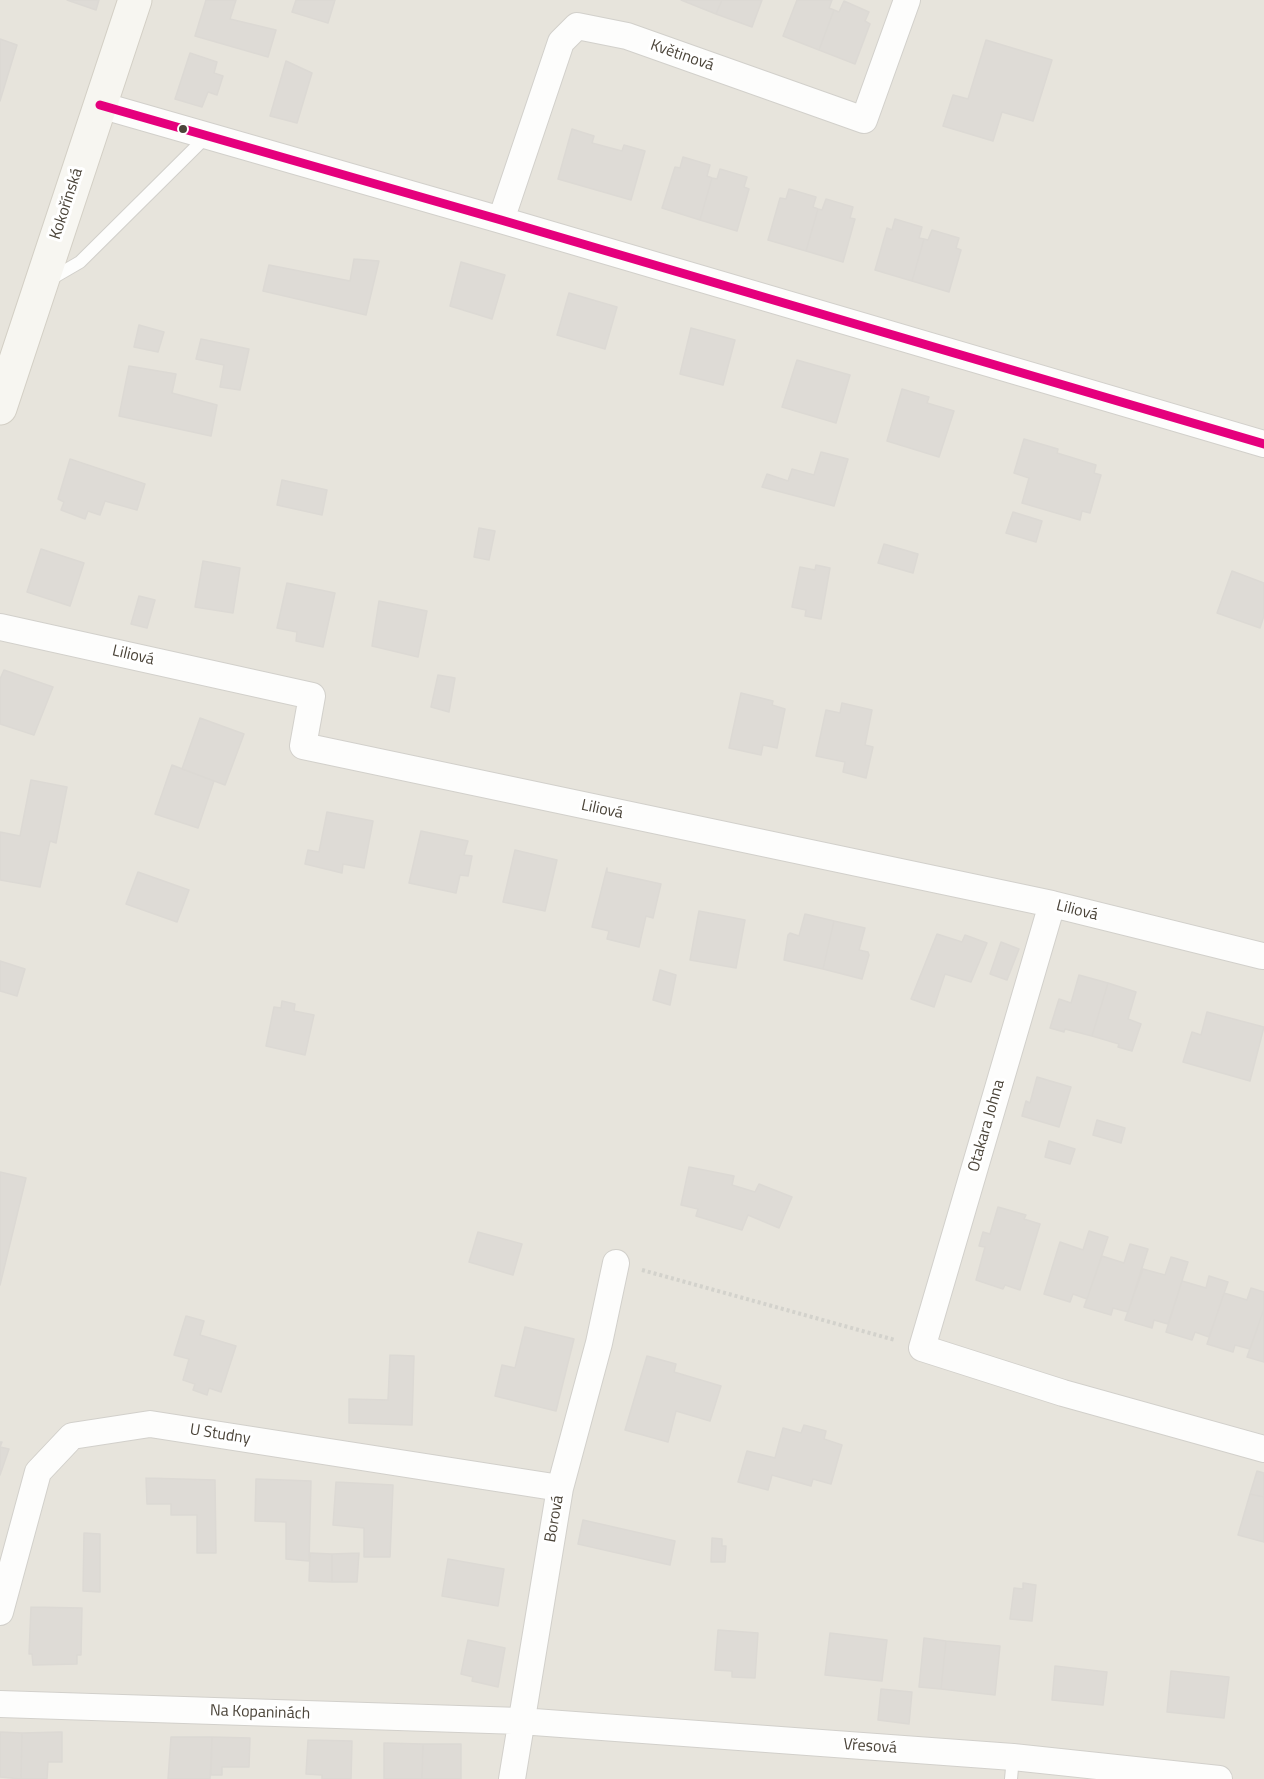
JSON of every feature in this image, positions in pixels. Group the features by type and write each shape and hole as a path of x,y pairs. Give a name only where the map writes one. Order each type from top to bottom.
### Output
{"main road":[{"name":"Kokořínská","path":"0,408 135,0"}],"street":[{"name":"Květinová","path":"501,219 561,42 577,26 627,36 864,120 907,0"},
{"path":"100,105 501,219 1264,444"},
{"name":"Liliová","path":"0,627 312,696 303,747 1052,904 1262,956"},
{"name":"Otakara Johna","path":"922,1348 1052,904"},
{"name":"Borová","path":"512,1779 560,1488 599,1343 616,1263"},
{"path":"922,1348 1063,1393 1264,1449"},
{"name":"U Studny","path":"0,1612 38,1473 72,1436 150,1424 560,1488"},
{"name":"Na Kopaninách","path":"0,1704 520,1721"},
{"name":"Vřesová","path":"520,1721 1012,1768 1219,1779"}],"lane":[{"path":"41,285 80,262 207,136"}],"path":[{"path":"616,1263 922,1348"}],"shaded area":[{"path":"0,0 1264,0 1264,1779 0,1779"}],"building":[{"path":"67,0 99,0 96,10"},
{"path":"206,0 236,0 230,19 276,30 268,57 195,36"},
{"path":"296,0 335,0 328,23 292,12"},
{"path":"681,0 722,0 716,14"},
{"path":"722,0 762,0 752,27 716,14"},
{"path":"797,0 832,0 829,8 834,10 819,50 783,36"},
{"path":"844,1 869,12 865,21 870,24 855,64 819,50 834,10 839,12"},
{"path":"0,39 17,45 0,101"},
{"path":"986,40 1052,60 1033,121 1002,112 993,141 943,126 953,95 968,99"},
{"path":"190,53 217,62 214,73 223,76 217,95 208,92 202,107 175,99"},
{"path":"286,61 312,73 297,123 270,116"},
{"path":"572,129 594,136 592,143 622,151 624,145 645,151 631,200 558,179"},
{"path":"683,157 710,165 707,176 712,178 700,220 662,208 675,167 680,168"},
{"path":"720,169 747,177 744,187 749,189 737,231 700,220 712,178 717,179"},
{"path":"789,189 816,197 813,207 818,209 806,251 768,240 780,198 786,199"},
{"path":"826,199 853,207 850,218 855,219 843,262 806,251 818,209 822,210"},
{"path":"895,219 922,227 919,238 924,239 912,281 875,270 887,228 892,230"},
{"path":"932,230 959,238 956,248 961,250 949,292 912,281 924,239 928,240"},
{"path":"354,259 379,261 366,315 263,291 269,265 350,281"},
{"path":"461,262 505,275 492,319 450,306"},
{"path":"569,293 617,307 605,349 557,335"},
{"path":"139,325 164,332 158,352 134,347"},
{"path":"691,328 735,340 723,385 680,374"},
{"path":"201,339 249,349 240,390 220,387 224,365 196,359"},
{"path":"797,360 850,375 836,423 782,407"},
{"path":"129,366 176,374 172,393 217,405 211,436 119,416"},
{"path":"902,389 929,397 927,403 954,411 939,457 887,441"},
{"path":"1024,439 1058,449 1057,453 1096,465 1094,473 1101,475 1090,513 1082,511 1080,520 1022,503 1029,478 1014,473"},
{"path":"821,452 848,459 834,506 762,487 767,474 788,481 792,469 814,475"},
{"path":"70,459 145,484 137,510 105,501 100,515 88,511 85,519 61,510 64,502 58,499"},
{"path":"282,480 327,490 322,515 277,505"},
{"path":"1013,512 1042,521 1036,542 1006,533"},
{"path":"479,528 495,531 489,560 474,557"},
{"path":"884,544 918,554 913,573 878,563"},
{"path":"41,549 84,563 70,606 27,592"},
{"path":"203,561 240,568 233,613 195,607"},
{"path":"816,565 830,568 821,619 805,616 806,610 792,607 800,567 815,570"},
{"path":"1232,571 1264,583 1264,616 1260,628 1217,613"},
{"path":"287,583 335,593 323,647 296,641 297,632 277,628"},
{"path":"139,596 155,600 147,628 131,624"},
{"path":"379,601 427,611 418,657 372,646"},
{"path":"4,670 53,687 34,735 0,724 0,679"},
{"path":"438,675 455,678 449,712 431,707"},
{"path":"741,693 773,701 772,705 785,709 777,748 763,745 761,755 729,748"},
{"path":"842,703 872,710 865,745 873,747 866,778 843,772 845,762 816,756 826,710 840,713"},
{"path":"200,718 244,734 225,785 182,769"},
{"path":"172,765 214,781 198,828 155,814"},
{"path":"31,780 67,787 56,843 50,841 40,887 0,880 0,832 20,836"},
{"path":"327,812 373,821 364,868 343,864 342,873 305,864 308,850 319,852"},
{"path":"421,831 468,841 464,855 472,856 468,876 460,875 456,893 409,883"},
{"path":"515,850 557,860 545,911 503,902"},
{"path":"607,868 607,872 661,884 653,918 646,916 639,947 607,939 609,931 592,927"},
{"path":"138,872 189,890 177,922 126,904"},
{"path":"699,911 745,920 736,968 690,960"},
{"path":"805,914 834,921 823,969 784,960 788,935 790,933 799,936"},
{"path":"834,921 865,928 859,950 868,952 869,955 862,979 823,969"},
{"path":"937,934 962,942 965,935 987,943 971,982 945,974 934,1007 911,999"},
{"path":"1001,942 1019,949 1007,980 990,974"},
{"path":"0,961 25,969 17,996 0,991"},
{"path":"660,970 676,975 670,1005 653,1000"},
{"path":"1079,975 1108,983 1092,1036 1065,1029 1064,1032 1050,1028 1059,999 1071,1003"},
{"path":"1108,983 1136,992 1128,1019 1141,1024 1132,1051 1118,1047 1119,1044 1092,1036"},
{"path":"282,1001 295,1004 294,1011 314,1015 305,1055 266,1046 274,1007 281,1008"},
{"path":"1207,1012 1264,1027 1250,1081 1183,1062 1192,1032 1201,1035"},
{"path":"1037,1077 1071,1087 1059,1127 1022,1116 1026,1101 1030,1103"},
{"path":"1097,1120 1125,1128 1121,1143 1093,1135"},
{"path":"1049,1141 1075,1149 1070,1164 1045,1157"},
{"path":"689,1167 734,1176 732,1185 755,1192 759,1184 792,1197 779,1228 748,1215 742,1230 696,1216 698,1209 681,1205"},
{"path":"0,1172 26,1178 0,1285"},
{"path":"998,1207 1026,1215 1024,1219 1040,1224 1020,1290 1005,1285 1003,1289 976,1280 985,1247 979,1246 983,1232 990,1234"},
{"path":"1089,1231 1108,1237 1087,1299 1073,1294 1070,1302 1044,1294 1060,1242 1083,1250"},
{"path":"478,1232 522,1244 513,1275 469,1262"},
{"path":"1130,1244 1148,1249 1128,1312 1113,1308 1111,1315 1084,1307 1102,1256 1124,1263"},
{"path":"1171,1257 1188,1262 1168,1324 1154,1320 1152,1328 1125,1320 1143,1269 1165,1275"},
{"path":"1209,1276 1228,1282 1209,1337 1195,1332 1192,1340 1166,1332 1182,1281 1206,1288"},
{"path":"1251,1288 1264,1292 1264,1309 1250,1349 1235,1345 1233,1352 1207,1344 1224,1293 1247,1300"},
{"path":"1264,1309 1264,1362 1247,1357"},
{"path":"186,1316 204,1321 200,1335 236,1346 221,1392 209,1388 207,1395 193,1390 195,1384 183,1380 189,1359 174,1355"},
{"path":"525,1327 574,1339 556,1411 495,1396 502,1365 515,1368"},
{"path":"390,1355 414,1356 412,1425 349,1423 349,1399 388,1400"},
{"path":"647,1356 676,1364 674,1372 721,1386 710,1421 676,1411 668,1442 625,1430"},
{"path":"804,1425 826,1431 824,1439 842,1445 831,1484 813,1479 811,1486 772,1475 768,1490 738,1482 747,1451 775,1458 783,1428 801,1433"},
{"path":"0,1447 9,1449 0,1475"},
{"path":"1257,1471 1264,1473 1264,1497 1250,1494"},
{"path":"146,1478 215,1480 216,1553 197,1553 197,1515 171,1515 171,1504 147,1504"},
{"path":"256,1479 311,1481 309,1561 286,1559 286,1522 255,1521"},
{"path":"336,1482 393,1485 390,1557 364,1557 364,1528 333,1525"},
{"path":"1250,1494 1264,1497 1264,1542 1238,1535"},
{"path":"583,1520 675,1541 670,1565 578,1544"},
{"path":"84,1533 100,1534 100,1592 83,1591"},
{"path":"712,1538 722,1539 722,1546 726,1546 725,1562 711,1562"},
{"path":"310,1553 332,1554 332,1582 309,1581"},
{"path":"359,1553 357,1582 332,1582 332,1554"},
{"path":"448,1559 504,1569 498,1606 442,1596"},
{"path":"1023,1583 1036,1585 1032,1621 1010,1619 1014,1588 1023,1589"},
{"path":"31,1607 82,1608 81,1655 77,1655 77,1664 33,1665 32,1654 29,1654"},
{"path":"718,1630 758,1633 755,1678 732,1677 732,1671 715,1670"},
{"path":"830,1633 887,1640 882,1681 825,1675"},
{"path":"924,1638 946,1641 941,1689 919,1687"},
{"path":"468,1640 505,1648 498,1687 472,1681 473,1677 461,1674"},
{"path":"946,1641 1000,1646 995,1695 941,1689"},
{"path":"1055,1666 1107,1672 1103,1705 1052,1700"},
{"path":"1171,1671 1229,1677 1224,1718 1167,1712"},
{"path":"881,1689 912,1692 909,1724 878,1720"},
{"path":"0,1732 22,1733 21,1779 0,1777"},
{"path":"62,1732 62,1762 48,1762 47,1779 21,1779 22,1733"},
{"path":"171,1737 212,1737 210,1779 168,1779"},
{"path":"212,1737 250,1738 249,1767 222,1767 222,1775 211,1775"},
{"path":"308,1740 352,1741 351,1779 322,1779 322,1775 306,1774"},
{"path":"384,1743 423,1744 422,1779 384,1779"},
{"path":"423,1744 461,1744 461,1779 422,1779"}],"transit line":[{"path":"100,105 1264,444"}]}
